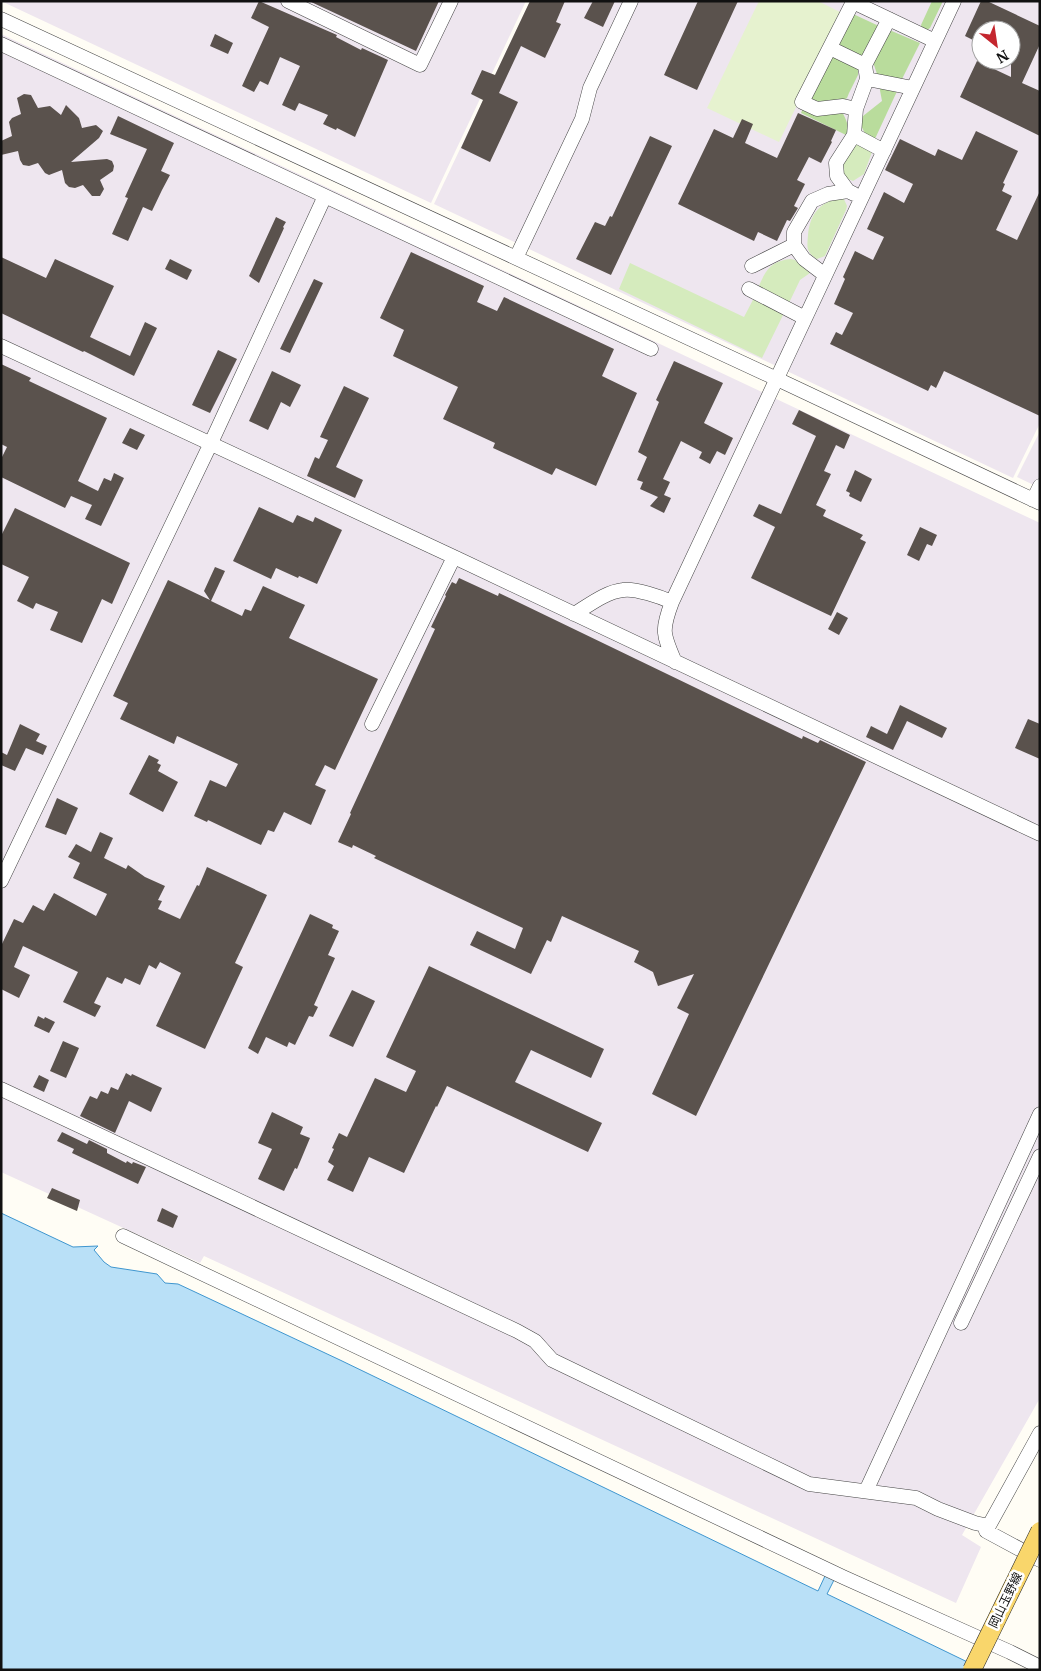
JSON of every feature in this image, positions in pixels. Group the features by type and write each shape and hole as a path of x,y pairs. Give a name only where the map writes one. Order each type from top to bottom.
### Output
{"main road":[{"name":"岡山玉野線","path":"972,1670 1040,1530"}],"street":[{"path":"288,1 420,65 451,1"},
{"path":"516,258 582,120 590,88 631,1"},
{"path":"675,662 666,642 664,629 672,602 954,1"},
{"path":"856,109 843,106 817,109 802,102 852,2 935,41"},
{"path":"1,19 776,379 1036,502 1040,486"},
{"path":"862,198 848,191 837,176 836,163 854,135 856,109 866,72 889,19"},
{"path":"1,44 651,349"},
{"path":"830,48 866,72 913,88"},
{"path":"854,135 884,151"},
{"path":"825,275 804,260 794,245 794,232 812,201 828,194 848,191"},
{"path":"1,881 210,445 325,196"},
{"path":"752,266 794,245"},
{"path":"749,289 805,318"},
{"path":"1,346 454,557 1040,834"},
{"path":"372,724 454,557"},
{"path":"574,614 607,595 624,590 661,597 672,602"},
{"path":"1,1089 517,1331 535,1341 552,1360 809,1484 916,1498 938,1509 975,1523 989,1526"},
{"path":"866,1491 1040,1114"},
{"path":"960,1323 1040,1156"},
{"path":"124,1236 806,1560 1040,1667"},
{"path":"1040,1433 986,1531 1040,1560"}],"shaded area":[{"path":"1,1 526,1 431,203"},
{"path":"530,1 1040,1 1040,423 1013,478 434,204"},
{"path":"1,34 1040,523 1040,1398 962,1535 981,1547 956,1603 204,1256 200,1263 1,1172"},
{"path":"1040,431 1040,488 1017,477"}],"green space":[{"path":"759,1 818,1 842,13 779,142 707,108"},
{"path":"932,1 943,1 930,28 927,30 922,28 921,25"},
{"path":"851,13 881,27 866,57 860,59 837,47"},
{"path":"887,29 920,43 901,81 877,74 872,59"},
{"path":"831,55 858,68 858,75 847,98 841,102 817,105 807,99"},
{"path":"879,85 899,87 874,141 868,139 860,124 863,116 882,101"},
{"path":"803,108 841,110 846,119 846,135 801,113"},
{"path":"857,142 872,152 864,174 853,181 843,177 842,168 845,159"},
{"path":"843,197 847,206 846,210 825,256 817,259 809,252 808,246 811,220 823,205"},
{"path":"791,259 795,260 810,273 800,280 789,303 758,288 773,264"},
{"path":"630,263 744,317 755,296 785,311 762,358 619,289"}],"water":[{"path":"1,1213 73,1247 98,1246 94,1250 111,1267 157,1274 165,1283 178,1284 340,1360 818,1591 825,1576 834,1580 827,1594 984,1670 1,1670"}],"building":[{"path":"259,1 337,35 336,37 361,50 362,48 388,60 355,137 337,128 336,130 323,124 328,115 299,103 295,111 282,105 300,66 280,57 268,85 260,81 254,92 242,86 269,27 251,18"},
{"path":"309,1 439,1 416,51"},
{"path":"530,1 565,1 556,22 561,24 545,58 521,46 499,93 518,102 490,162 461,148 483,100 471,94 482,70 495,75"},
{"path":"593,1 615,1 603,27 584,18"},
{"path":"698,1 738,1 697,90 664,75"},
{"path":"981,1 987,1 1040,26 1040,44 1022,83 1040,91 1040,136 960,97 973,70 996,70 1011,77 1011,70 1021,70 1021,20 972,20"},
{"path":"971,23 971,39 965,36"},
{"path":"215,34 233,43 228,54 210,46"},
{"path":"24,94 31,95 38,108 50,106 61,115 66,105 79,118 82,128 96,125 103,131 99,138 71,162 107,159 112,161 113,171 100,180 104,189 100,196 92,196 83,185 75,188 69,187 65,183 62,170 49,175 45,173 38,163 29,166 23,165 18,151 1,155 1,141 12,136 9,122 12,118 21,114 17,98"},
{"path":"798,113 836,130 821,163 809,157 797,180 805,184 794,206 798,208 790,221 787,220 777,241 758,232 754,241 678,204 714,129 733,138 742,119 753,124 745,143 777,158"},
{"path":"118,116 174,143 161,171 170,175 152,211 143,207 128,241 112,234 128,198 125,197 147,149 110,134"},
{"path":"976,131 1018,151 1003,183 1005,184 1002,191 1012,196 996,230 1017,240 1040,191 1040,416 944,371 936,388 931,385 928,391 830,344 836,332 842,335 853,313 834,304 845,279 843,277 855,251 873,260 884,237 867,229 884,192 904,203 913,184 885,170 900,139 935,156 938,149 962,160"},
{"path":"650,136 672,146 611,275 576,259 595,222 605,226 610,216 612,217"},
{"path":"276,217 286,222 259,283 249,276"},
{"path":"411,252 484,286 477,302 497,311 504,297 614,349 602,376 637,393 596,486 556,468 552,475 493,448 495,443 443,419 458,387 393,356 404,330 380,318"},
{"path":"1,257 46,278 55,259 114,286 90,337 130,356 145,322 157,328 134,376 1,313"},
{"path":"170,259 192,270 187,280 165,269"},
{"path":"314,279 323,283 290,353 280,349"},
{"path":"218,350 237,359 210,413 192,405"},
{"path":"674,361 723,383 704,423 733,438 725,455 717,451 710,464 699,458 702,452 681,441 663,479 670,482 664,495 671,498 664,513 650,506 658,497 640,489 643,482 637,480 647,457 638,452 659,402 656,400"},
{"path":"1,364 31,378 29,381 107,418 78,481 98,491 104,478 111,481 114,473 124,478 101,526 85,519 92,505 71,496 65,508 1,477 1,459 7,447 1,444"},
{"path":"272,371 301,385 290,407 281,402 268,430 249,421"},
{"path":"344,386 369,398 336,467 363,480 355,498 307,476 315,457 319,459 328,440 320,437"},
{"path":"799,410 850,435 844,449 836,445 824,471 831,474 816,505 826,510 823,516 863,535 860,539 866,542 831,616 751,578 775,527 753,516 759,504 781,514 816,436 792,424"},
{"path":"130,428 145,435 137,450 122,443"},
{"path":"855,470 872,479 861,502 849,496 850,493 846,491"},
{"path":"259,507 293,523 297,515 313,522 315,517 342,530 317,584 276,568 271,579 233,561"},
{"path":"15,508 130,563 112,604 102,599 82,643 50,630 58,612 36,603 33,609 17,601 29,577 1,564 1,536"},
{"path":"920,527 937,535 932,546 927,544 919,561 907,555"},
{"path":"215,567 225,571 211,601 242,616 245,609 251,611 263,586 305,605 289,638 378,679 335,770 325,765 315,785 326,790 311,825 284,812 274,832 268,830 261,845 208,820 207,822 194,816 210,780 226,787 238,764 177,736 174,744 120,719 128,703 113,696 168,580 210,600 204,591"},
{"path":"459,578 498,596 499,593 802,739 803,736 818,743 820,740 866,762 696,1116 652,1094 689,1014 677,1008 694,974 658,986 653,972 634,962 639,951 562,916 551,942 547,940 531,974 470,945 477,931 515,949 523,928 374,858 376,856 353,845 352,848 338,842 435,629 431,627 445,595 452,582 456,584"},
{"path":"837,612 848,618 839,635 828,629"},
{"path":"900,705 947,728 942,738 907,721 893,750 866,737 871,726 887,734"},
{"path":"1028,719 1040,724 1040,759 1015,748"},
{"path":"20,724 40,734 36,741 47,746 43,755 26,748 15,771 1,765 1,752 7,755"},
{"path":"149,755 159,760 157,763 161,765 158,771 178,782 163,812 129,794"},
{"path":"57,798 78,808 66,835 45,827"},
{"path":"100,832 113,838 104,858 126,869 128,865 145,877 165,886 158,900 162,901 158,909 180,919 197,885 199,886 207,867 267,895 235,963 243,967 205,1049 156,1026 181,973 160,962 156,969 149,965 140,985 125,978 122,984 107,977 94,1003 101,1006 95,1017 63,1002 78,972 23,946 14,967 30,975 19,998 1,989 1,946 14,919 23,923 33,905 44,911 54,893 96,916 107,894 73,878 80,863 68,857 76,844 91,852"},
{"path":"310,914 333,925 332,928 339,931 328,955 335,958 314,1005 318,1007 313,1017 309,1016 295,1045 289,1042 287,1047 266,1037 258,1054 248,1048"},
{"path":"429,966 604,1049 591,1078 531,1050 515,1082 602,1123 588,1152 447,1086 404,1173 369,1157 353,1192 327,1180 334,1166 328,1162 339,1133 347,1137 375,1078 406,1092 416,1071 386,1057"},
{"path":"352,990 375,1001 353,1047 329,1036"},
{"path":"38,1016 55,1022 49,1033 34,1026"},
{"path":"63,1041 79,1048 66,1078 50,1071"},
{"path":"126,1073 162,1088 151,1112 129,1101 115,1133 80,1116 90,1096 97,1099 101,1091 108,1094 111,1087 118,1090"},
{"path":"39,1075 49,1080 44,1092 33,1087"},
{"path":"272,1112 303,1127 300,1134 310,1138 297,1169 295,1168 284,1191 258,1179 272,1149 258,1143"},
{"path":"62,1132 87,1144 89,1140 107,1149 107,1153 126,1163 127,1161 132,1164 133,1162 146,1167 138,1184 72,1153 74,1149 57,1141"},
{"path":"52,1188 80,1200 77,1211 47,1198"},
{"path":"162,1208 178,1216 173,1228 157,1221"}]}
